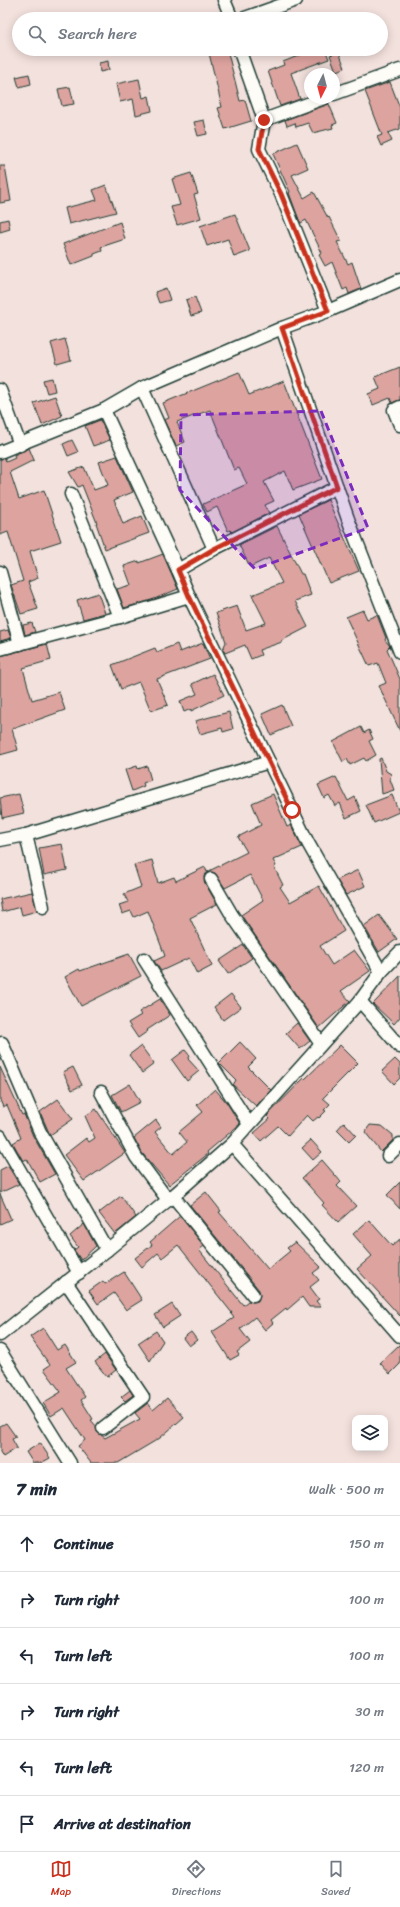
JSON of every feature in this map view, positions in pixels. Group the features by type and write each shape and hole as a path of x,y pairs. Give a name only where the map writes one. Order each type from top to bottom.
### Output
{"street":[{"path":"224,0 229,12"},
{"path":"262,12 296,0"},
{"path":"241,56 264,120 259,149 281,194 328,311"},
{"path":"340,92 400,70"},
{"path":"264,120 308,104"},
{"path":"0,452 104,410 142,388 282,328 328,311 400,280"},
{"path":"282,328 337,487 400,652"},
{"path":"142,388 214,549"},
{"path":"0,390 20,445"},
{"path":"400,407 394,410 400,425"},
{"path":"104,410 189,596 308,843 381,972"},
{"path":"178,570 214,549 337,487"},
{"path":"71,494 120,618"},
{"path":"0,572 20,644"},
{"path":"0,649 120,618 189,596"},
{"path":"0,840 26,835 269,762"},
{"path":"26,835 43,907"},
{"path":"211,879 232,915 321,1044"},
{"path":"0,1335 107,1250 232,1144 360,1001 381,972 400,952"},
{"path":"144,959 249,1124"},
{"path":"360,1001 400,1047"},
{"path":"2,1044 40,1132 107,1250"},
{"path":"101,1092 136,1157 253,1295"},
{"path":"0,1136 79,1273"},
{"path":"232,1144 398,1330"},
{"path":"388,1156 400,1144"},
{"path":"66,1282 143,1397 103,1428"},
{"path":"0,1351 70,1463"}],"highlighted area":[{"path":"321,411 368,528 255,569 180,490 181,415"}],"building":[{"path":"210,56 229,56 240,101 245,100 251,121 225,129 218,108 222,107"},
{"path":"298,56 328,56 329,59 291,73 300,99 280,106 268,71 284,65 283,62"},
{"path":"330,56 340,56 345,68 340,70 340,68 335,68"},
{"path":"108,61 109,70 100,72 99,63"},
{"path":"29,74 31,84 19,87 16,77"},
{"path":"139,79 143,98 149,96 152,111 136,115 133,99 120,102 116,84"},
{"path":"390,82 400,108 400,129 388,133 392,141 381,146 377,137 382,135 365,91"},
{"path":"70,87 74,104 62,106 58,89"},
{"path":"329,104 337,123 332,125 333,128 313,133 308,123 296,127 295,123 287,126 285,120"},
{"path":"204,120 207,134 198,136 194,122"},
{"path":"297,143 308,168 292,175 304,198 314,192 341,241 337,242 348,264 352,262 361,289 349,294 347,288 343,290 332,262 325,266 319,255 322,253 306,220 301,223 299,220 289,193 290,192 273,154"},
{"path":"0,166 5,166 11,201 0,203"},
{"path":"191,173 198,194 194,195 201,218 177,225 171,207 180,205 172,179"},
{"path":"106,185 116,212 69,224 65,208 97,200 93,190"},
{"path":"235,214 250,251 234,257 228,239 207,246 200,226"},
{"path":"8,219 10,229 0,232 0,221"},
{"path":"120,222 125,239 101,247 102,251 94,254 94,256 71,265 63,244"},
{"path":"166,288 170,300 159,303 155,292"},
{"path":"195,297 201,313 191,316 186,300"},
{"path":"65,339 71,360 57,364 51,343"},
{"path":"400,367 400,400 392,403 390,398 373,405 368,394 380,389 375,377"},
{"path":"239,372 249,395 284,381 322,479 293,490 285,471 264,482 274,501 265,505 269,513 232,532 230,530 228,531 217,507 207,512 203,504 247,484 239,468 234,470 210,410 177,422 185,442 176,446 164,420 169,418 163,403"},
{"path":"52,378 55,391 47,393 43,380"},
{"path":"55,396 62,416 42,425 34,403"},
{"path":"100,420 110,440 93,446 85,426"},
{"path":"72,440 78,452 68,456 63,444"},
{"path":"29,448 34,460 10,472 19,499 44,490 61,541 30,551 38,578 28,582 38,609 21,614 11,585 23,581 8,532 0,535 0,459 5,458 6,462 15,458 14,455"},
{"path":"117,456 133,492 114,500 123,524 142,516 149,533 105,549 97,523 82,485 78,487 69,472 84,467 94,490 108,485 99,462"},
{"path":"328,500 359,571 329,583 299,514"},
{"path":"277,526 301,574 303,574 311,595 295,601 308,627 281,641 282,642 259,650 261,655 251,659 245,645 225,653 223,649 226,642 216,613 237,606 246,630 266,623 252,595 282,583 269,558 250,567 239,545"},
{"path":"163,554 178,589 152,600 124,608 117,589 131,585 124,566 139,561 139,563"},
{"path":"98,593 105,613 83,619 77,600"},
{"path":"363,610 367,619 377,615 386,638 385,640 390,646 387,649 400,679 400,731 379,686 386,683 378,663 369,666 346,617"},
{"path":"32,623 35,632 25,635 23,625"},
{"path":"8,630 11,638 0,641 0,632"},
{"path":"203,643 210,659 157,679 168,705 151,711 139,682 121,689 112,665 155,648 157,652 177,644 180,652"},
{"path":"47,644 51,660 23,668 27,683 32,700 59,692 65,710 12,729 18,750 0,755 0,656"},
{"path":"213,674 224,695 191,711 191,709 184,712 180,701 197,694 192,684"},
{"path":"282,705 291,726 271,735 262,714"},
{"path":"229,712 233,729 223,732 222,728 200,734 195,721"},
{"path":"361,727 364,733 369,730 373,739 369,741 376,755 366,761 364,758 350,765 347,759 343,762 333,742"},
{"path":"381,758 386,771 391,774 390,779 394,790 382,794 379,759"},
{"path":"137,766 138,769 147,766 151,780 143,783 144,786 132,791 125,770"},
{"path":"336,777 348,801 355,797 361,811 346,818 340,803 335,806 329,795 324,798 318,785"},
{"path":"19,794 24,813 2,818 0,798"},
{"path":"273,794 287,827 291,825 302,847 273,860 276,866 274,867 283,885 280,887 290,902 319,886 344,931 320,946 332,965 354,950 370,971 341,991 350,1001 319,1028 241,915 263,900 250,875 225,888 215,873 211,872 204,876 205,883 217,904 190,918 212,966 197,974 189,958 161,971 154,961 165,956 148,911 134,917 131,911 122,914 119,905 128,902 124,894 141,887 134,865 152,860 158,883 174,877 176,881 205,867 207,872 247,852 238,837 261,825 252,803"},
{"path":"392,795 399,812 374,823 366,805"},
{"path":"62,844 67,870 44,875 39,848"},
{"path":"358,870 365,886 346,895 337,880"},
{"path":"32,892 37,911 22,915 20,907 2,912 0,899"},
{"path":"379,915 397,939 379,952 364,926"},
{"path":"243,945 252,958 228,974 219,961"},
{"path":"129,954 141,976 81,1006 65,977 79,969 80,971"},
{"path":"400,976 400,1017 394,1024 373,1004"},
{"path":"231,994 241,1007 223,1020 214,1007"},
{"path":"160,999 170,1015 147,1030 148,1031 138,1038 128,1023 141,1015 139,1012"},
{"path":"297,1023 310,1041 300,1049 286,1033"},
{"path":"240,1042 256,1059 248,1067 271,1090 256,1106 233,1085 236,1080 219,1063"},
{"path":"340,1045 358,1063 323,1098 330,1104 324,1110 326,1111 319,1118 318,1117 313,1121 307,1115 288,1136 278,1126 261,1141 254,1133 270,1119 267,1116 304,1078 305,1079"},
{"path":"141,1046 154,1064 142,1073 129,1055"},
{"path":"185,1050 190,1056 188,1059 199,1071 187,1081 172,1060"},
{"path":"395,1059 400,1064 400,1078 394,1084 382,1071"},
{"path":"0,1067 22,1115 24,1114 33,1136 55,1174 40,1182 27,1159 23,1161 13,1143 21,1138 7,1105 3,1107 0,1100"},
{"path":"73,1067 82,1085 72,1090 63,1072"},
{"path":"130,1084 140,1102 121,1112 112,1095"},
{"path":"215,1089 227,1103 240,1124 207,1152 208,1154 169,1185 142,1153 134,1138 156,1120 161,1127 155,1132 173,1154 187,1142 179,1132 203,1112 197,1105"},
{"path":"58,1099 73,1119 50,1135 40,1112"},
{"path":"96,1109 125,1153 84,1181 64,1155 86,1138 89,1142 95,1138 85,1116"},
{"path":"344,1122 356,1135 349,1142 337,1130"},
{"path":"370,1125 382,1126 393,1135 393,1140 381,1152 365,1132"},
{"path":"311,1140 322,1152 313,1160 302,1148"},
{"path":"322,1160 341,1182 337,1186 356,1206 338,1222 322,1205 324,1203 302,1178"},
{"path":"8,1166 19,1184 0,1193 0,1170"},
{"path":"400,1182 400,1209 387,1195"},
{"path":"206,1192 221,1211 219,1212 268,1269 290,1251 287,1248 295,1242 321,1267 313,1273 319,1280 310,1287 319,1299 316,1301 321,1307 309,1307 302,1297 287,1310 286,1308 271,1320 273,1323 265,1330 255,1317 240,1329 250,1342 237,1352 239,1355 230,1360 212,1332 234,1318 231,1314 232,1313 178,1245 162,1258 158,1253 142,1267 135,1258 152,1245 150,1242 180,1216 204,1246 199,1250 243,1305 248,1301 258,1301 260,1294 259,1290 190,1205"},
{"path":"0,1194 11,1219 0,1224"},
{"path":"121,1196 136,1217 115,1234 99,1213"},
{"path":"369,1220 392,1246 400,1239 400,1316 357,1269 372,1256 353,1234"},
{"path":"84,1224 96,1246 81,1260 74,1250 78,1247 70,1236"},
{"path":"124,1272 142,1300 126,1310 114,1293 98,1304 89,1291 103,1281 105,1284"},
{"path":"172,1304 180,1316 163,1327 155,1315"},
{"path":"43,1328 57,1350 65,1345 76,1362 66,1368 85,1397 81,1400 93,1419 91,1420 96,1426 97,1432 105,1438 140,1419 135,1413 148,1403 153,1410 167,1398 184,1417 160,1438 118,1463 91,1463 78,1446 85,1440 64,1408 51,1416 43,1403 61,1392 44,1369 50,1365 30,1337"},
{"path":"156,1331 163,1341 150,1361 138,1343"},
{"path":"191,1332 197,1340 189,1346 183,1338"},
{"path":"400,1344 400,1364 390,1374 380,1363"},
{"path":"105,1354 116,1370 107,1377 95,1362"},
{"path":"130,1390 133,1395 125,1401 121,1397"},
{"path":"6,1423 16,1437 12,1439 17,1448 3,1457 0,1452 0,1426"},
{"path":"40,1443 50,1458 41,1463 33,1463 26,1452"}],"route":[{"path":"264,120 259,149 281,194 328,311 282,328 337,487 214,549 178,570 189,596 292,810"}]}
